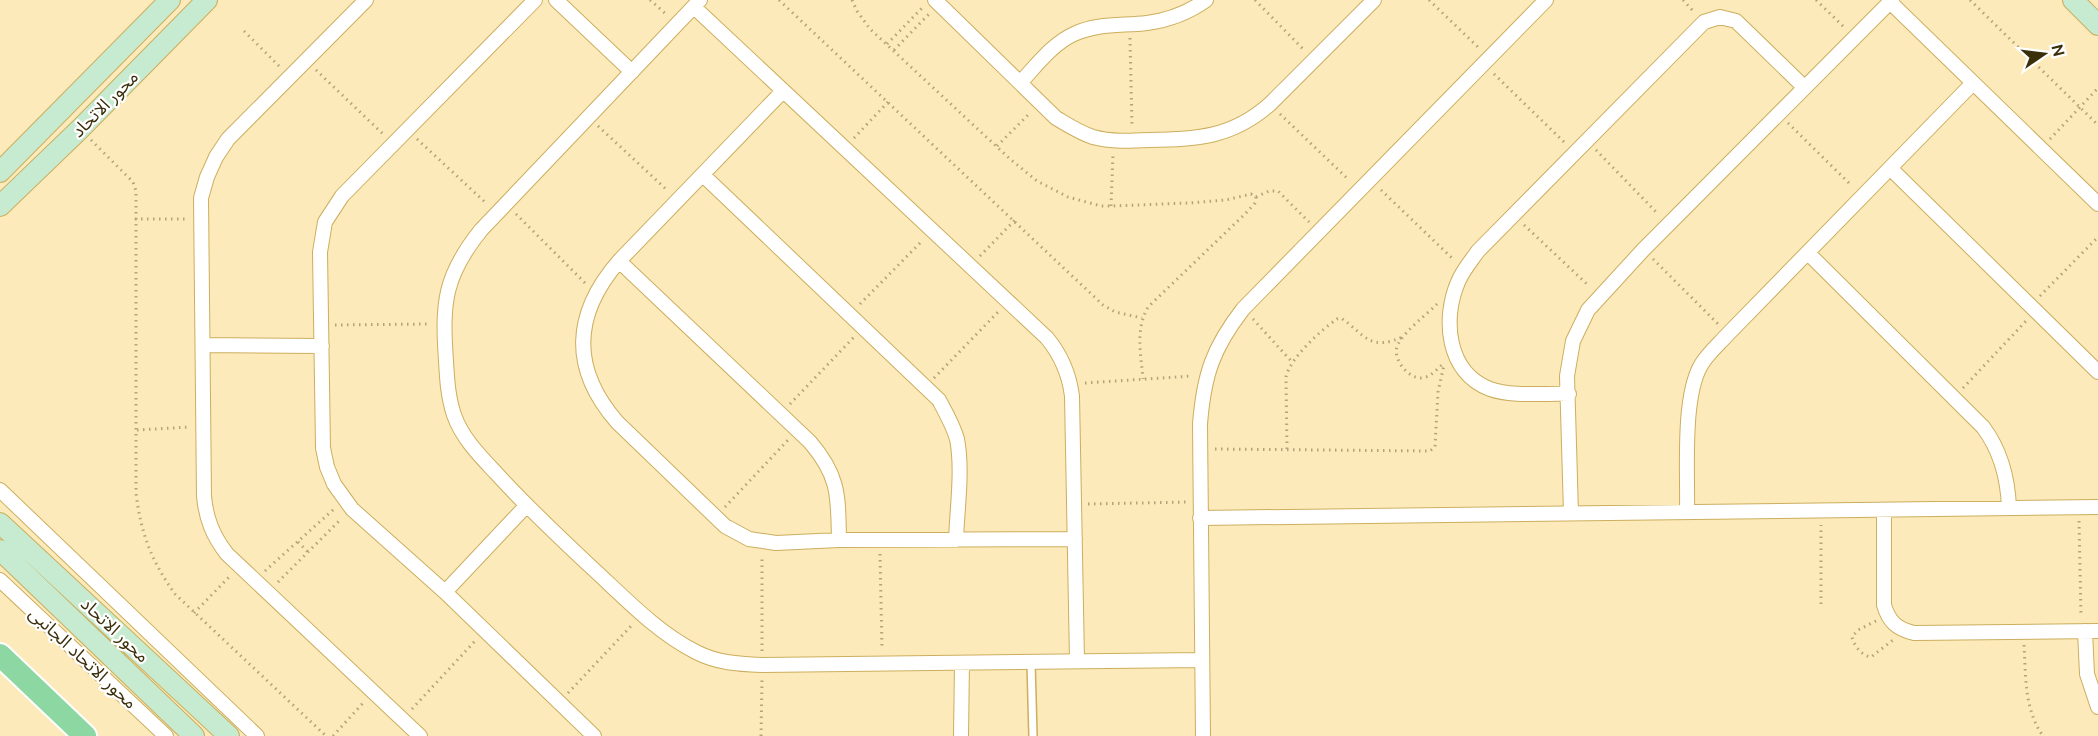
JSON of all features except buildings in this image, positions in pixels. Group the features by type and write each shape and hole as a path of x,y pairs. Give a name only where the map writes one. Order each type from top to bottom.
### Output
{"main road":[{"path":"0,655 85,736"}],"street":[{"name":"محور الاتحاد","path":"0,172 170,0"},
{"name":"محور الاتحاد","path":"0,206 80,129 207,0"},
{"path":"366,0 228,139 207,177 201,198 205,512 217,541 226,554 420,736"},
{"path":"535,0 342,196 325,222 320,252 323,448 334,484 348,504 445,592 594,736"},
{"path":"556,0 632,72"},
{"path":"1020,83 1057,45 1074,33 1094,27 1168,19 1188,12 1206,0"},
{"path":"934,1 1056,118 1093,137 1114,141 1132,141 1193,140 1216,136 1238,127 1258,115 1270,104 1374,0"},
{"path":"1203,736 1200,518 1202,399 1206,375 1215,351 1243,309 1546,0"},
{"path":"1571,513 1567,376 1573,341 1588,310 1668,224 1891,1 2098,204"},
{"path":"1077,661 1071,385 1055,348 971,266 783,91 697,3 502,209 465,250 452,274 445,299 443,324 448,391 454,415 465,438 526,506 643,614 679,643 717,660 762,665 1201,660"},
{"path":"1569,394 1508,392 1491,389 1476,381 1449,359 1450,319 1458,283 1464,269 1478,251 1698,28 1712,19 1728,18 1736,21 1804,87"},
{"path":"1687,511 1689,416 1694,381 1701,365 1728,334 1973,83"},
{"path":"783,91 619,261 595,293 588,312 584,341 587,371 604,407 715,517 736,534 762,542 1075,539"},
{"path":"1890,168 2098,372"},
{"path":"703,175 939,400 950,419 957,439 959,460 956,540"},
{"path":"1808,253 1983,427 1993,440 2005,473 2009,508"},
{"path":"619,261 798,430 822,456 837,490 839,540"},
{"path":"203,345 322,346"},
{"path":"0,490 257,736"},
{"path":"445,592 526,506"},
{"path":"1200,518 2098,507"},
{"path":"1884,511 1883,594 1887,615 1893,624 1903,631 1914,633 2088,631 2087,674 2098,707"},
{"name":"محور الاتحاد","path":"0,523 229,736"},
{"name":"محور الاتحاد","path":"0,549 194,736"},
{"name":"محور الاتحاد الجانبى","path":"0,580 166,736"},
{"path":"961,736 962,663"}],"lane":[{"path":"1031,662 1033,736"}],"path":[{"path":"650,0 677,25"},
{"path":"779,0 1103,305 1122,314 1142,318"},
{"path":"852,0 870,29 1036,182 1068,197 1101,206 1226,200 1251,194 1256,197"},
{"path":"1255,0 1314,61"},
{"path":"1429,0 1574,153"},
{"path":"1816,0 1854,38"},
{"path":"1970,0 2098,125"},
{"path":"886,44 934,1"},
{"path":"894,51 934,1"},
{"path":"1130,24 1132,141"},
{"path":"244,32 290,77"},
{"path":"306,60 393,144"},
{"path":"2040,148 2098,88"},
{"path":"845,148 888,102"},
{"path":"996,147 1040,103"},
{"path":"1270,104 1359,190"},
{"path":"1779,113 1863,196"},
{"path":"589,117 678,200"},
{"path":"80,129 133,182 136,191 136,493 139,520 147,547 175,594 326,736"},
{"path":"407,130 502,209 595,293"},
{"path":"1111,206 1114,141"},
{"path":"1587,141 1668,224"},
{"path":"1369,179 1464,269"},
{"path":"1256,197 1278,191 1318,231"},
{"path":"1143,379 1139,332 1142,318 1148,307 1255,203 1256,197"},
{"path":"1514,215 1599,296"},
{"path":"135,219 201,220"},
{"path":"971,266 1015,220"},
{"path":"850,315 932,230"},
{"path":"1953,398 2098,237"},
{"path":"1643,250 1728,334"},
{"path":"1449,359 1424,378 1412,376 1396,356 1398,344 1458,283"},
{"path":"926,386 1008,302"},
{"path":"1243,309 1292,362"},
{"path":"1287,449 1286,377 1292,362 1337,319 1341,318 1364,339 1374,342 1395,340 1405,336"},
{"path":"321,326 443,324"},
{"path":"781,414 863,327"},
{"path":"1201,449 1433,450 1436,443 1438,392 1449,359"},
{"path":"1071,385 1206,375"},
{"path":"137,430 204,427"},
{"path":"715,517 798,430"},
{"path":"1074,504 1200,501"},
{"path":"255,580 298,542 348,504"},
{"path":"268,592 308,552 348,504"},
{"path":"2079,507 2088,631"},
{"path":"1821,511 1821,604"},
{"path":"880,540 883,664"},
{"path":"298,542 308,552"},
{"path":"761,736 762,542"},
{"path":"194,614 239,566"},
{"path":"559,702 643,614"},
{"path":"1887,615 1854,633 1853,642 1863,654 1871,657 1875,655 1903,631"},
{"path":"402,719 485,631"},
{"path":"2024,632 2030,710 2035,725 2043,736"},
{"path":"333,736 373,692"}]}
